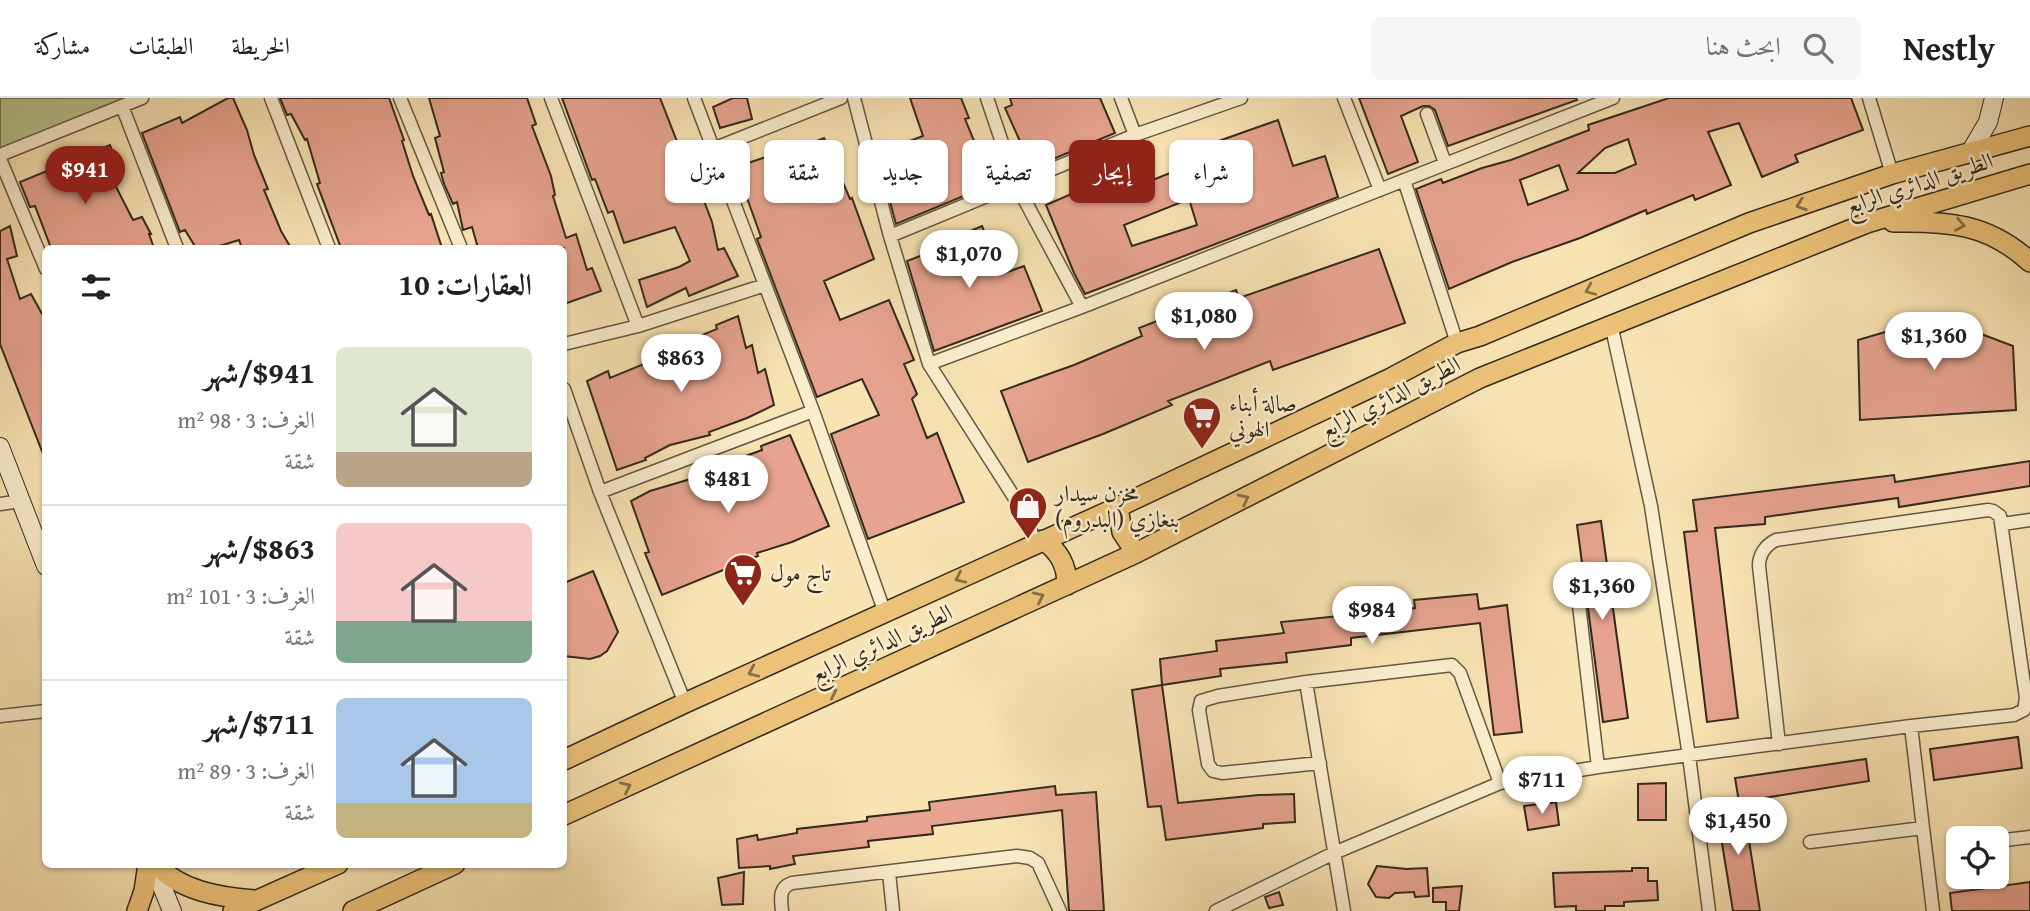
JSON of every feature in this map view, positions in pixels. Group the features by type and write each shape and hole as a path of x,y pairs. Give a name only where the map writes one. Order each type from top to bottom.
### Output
{"main road":[{"name":"الطريق الدائري الرابع","path":"567,759 1118,506 1457,343 1480,336 1749,223 1892,174 2030,136"},
{"name":"الطريق الدائري الرابع","path":"567,814 1136,553 1480,378 1867,223 2030,174"},
{"path":"1867,223 1923,221 1964,225 2001,240 2030,262"},
{"path":"1118,506 1122,532 1136,553"},
{"path":"1040,541 1057,551 1067,576 1067,585"},
{"path":"137,911 151,868"},
{"path":"157,868 169,879 184,886 237,899 255,900"},
{"path":"233,911 327,868"},
{"path":"354,911 446,868"}],"street":[{"path":"42,259 0,157 142,98"},
{"path":"271,98 328,245"},
{"path":"400,98 460,245"},
{"path":"551,98 638,326"},
{"path":"694,98 710,140"},
{"path":"736,140 841,98"},
{"path":"854,98 890,236 929,364 1040,541"},
{"path":"987,98 1001,140"},
{"path":"1121,98 1135,135"},
{"path":"1055,168 1135,135 1241,98"},
{"path":"1345,98 1380,190"},
{"path":"929,364 1082,307 1612,98"},
{"path":"1869,98 1892,174"},
{"path":"1972,151 1988,122 1994,98"},
{"path":"122,106 176,245"},
{"path":"1427,114 1445,163"},
{"path":"1404,180 1457,343"},
{"path":"734,203 813,411 885,613"},
{"path":"890,236 970,203"},
{"path":"1026,203 1082,307"},
{"path":"567,343 638,326 765,285"},
{"path":"1611,324 1651,506 1689,756 1709,911"},
{"path":"567,398 600,492 685,703"},
{"path":"600,492 813,411"},
{"path":"0,447 21,501 39,532"},
{"path":"0,504 21,501"},
{"path":"1216,911 1334,853 1500,783 1598,767 2014,715 2024,710 2025,698 2000,516 1988,510 1776,540 1768,544 1759,566 1779,744"},
{"path":"2003,524 2030,520"},
{"path":"1577,589 1598,767"},
{"path":"1320,763 1217,773 1208,764 1199,710 1201,701 1306,682 1452,665 1460,673 1500,783"},
{"path":"1306,682 1344,911"},
{"path":"0,716 42,711"},
{"path":"1911,726 1933,911"},
{"path":"1810,842 1923,828"},
{"path":"2009,840 2030,837"},
{"path":"782,911 781,892 787,885 1023,857 1038,863 1060,911"},
{"path":"154,868 172,911"},
{"path":"889,873 893,911"}],"green space":[{"path":"0,98 139,98 0,154"}],"building":[{"path":"228,98 233,98 268,189 264,190 289,245 241,245 239,240 223,245 194,245 185,230 180,232 142,133 180,117 182,123"},
{"path":"280,98 389,98 413,176 429,215 431,214 441,245 340,245 317,184 320,183 307,139 305,140 291,114 287,115"},
{"path":"429,98 527,98 536,124 532,126 551,176 553,196 566,238 576,234 587,270 592,268 601,291 567,303 567,245 477,245 472,227 463,230 457,202 453,204 444,184 441,173 444,172 435,138 440,136"},
{"path":"562,98 660,98 676,140 665,140 665,203 705,203 718,250 724,248 738,276 689,296 686,288 647,307 639,280 690,261 675,227 624,243 613,211 608,213 595,179 592,180"},
{"path":"733,98 747,98 752,119 720,128 713,107"},
{"path":"910,98 961,98 969,118 965,119 974,140 962,140 962,197 948,202 948,140 912,140 923,136"},
{"path":"1010,98 1100,98 1115,133 1098,140 1069,140 1069,152 1055,158 1055,140 1019,140 1005,108 1012,105"},
{"path":"1359,98 1577,100 1448,146 1435,110 1423,106 1401,116 1418,162 1388,174"},
{"path":"1669,98 1851,98 1863,130 1795,155 1798,162 1762,177 1739,123 1708,132 1731,185 1695,200 1693,195 1647,214 1646,210 1449,289 1416,189 1441,179 1443,183 1511,160 1589,130 1588,125","holes":["1628,139 1636,164 1615,173 1578,173 1605,148","1559,165 1568,190 1528,205 1520,180"]},
{"path":"1278,120 1293,166 1325,156 1338,197 1085,294 1046,205 1069,195 1069,203 1155,203 1155,179 1169,173 1169,203 1179,203 1124,225 1132,246 1197,225 1190,203 1253,203 1253,140 1221,140"},
{"path":"110,145 120,171 110,175 133,220 142,217 151,234 153,245 50,245 35,206 30,207 20,182"},
{"path":"764,158 764,203 844,203 844,185 850,199 852,198 874,259 824,281 840,320 889,300 914,360 904,364 917,394 912,399 927,438 937,433 964,502 868,539 831,434 879,415 862,379 817,397 757,239 761,237 749,203 750,162"},
{"path":"890,203 947,203 896,224"},
{"path":"10,226 17,256 7,259 20,299 31,294 42,314 42,451 0,344 0,231"},
{"path":"982,226 1002,274 1024,266 1042,311 934,351 907,261 941,248 939,244"},
{"path":"1379,249 1405,323 1273,370 1270,361 1168,401 1172,405 1103,434 1028,462 1001,391 1074,365 1142,336 1139,328 1236,290 1239,298"},
{"path":"738,316 746,348 752,345 758,373 765,369 774,405 709,432 710,435 670,445 645,458 646,460 617,470 587,381 608,371 610,378 649,362 646,354 672,344 673,347 717,329 716,325"},
{"path":"1936,317 2013,346 2016,410 1860,420 1858,340"},
{"path":"790,435 829,526 757,553 758,556 662,595 645,553 649,552 631,501 650,491 694,478 693,475 762,450 761,446"},
{"path":"2030,461 2030,486 1899,507 1898,498 1765,517 1765,524 1715,528 1738,718 1707,722 1684,532 1697,531 1693,500 1894,475 1895,482"},
{"path":"1601,521 1628,718 1603,722 1577,525"},
{"path":"593,571 618,632 607,651 600,656 590,659 567,656 567,582"},
{"path":"1477,594 1479,609 1507,605 1522,732 1494,735 1480,623 1351,638 1351,645 1286,653 1287,662 1220,669 1221,676 1162,685 1160,659 1217,651 1216,641 1284,633 1281,622 1415,608 1414,600"},
{"path":"1162,685 1178,803 1294,794 1295,822 1263,824 1263,828 1166,840 1161,806 1148,807 1132,690"},
{"path":"2018,737 2022,768 1934,780 1930,749"},
{"path":"1866,759 1869,781 1739,802 1735,778"},
{"path":"1666,783 1666,820 1638,820 1638,784"},
{"path":"1055,786 1056,795 1096,792 1104,911 1069,911 1062,810 932,826 933,834 868,841 869,847 793,856 795,864 770,869 770,866 739,868 737,839 757,835 758,840 797,833 797,829 930,810 929,802"},
{"path":"1556,802 1559,825 1528,830 1524,806"},
{"path":"1743,802 1760,911 1733,911 1716,806"},
{"path":"1377,866 1427,868 1429,896 1415,897 1414,892 1395,893 1389,898 1376,897 1368,884"},
{"path":"1632,868 1648,868 1648,881 1657,881 1658,900 1624,902 1624,906 1605,906 1605,911 1576,911 1576,906 1555,907 1553,873 1632,871"},
{"path":"744,872 743,904 722,905 718,878"},
{"path":"2030,882 2030,911 1952,911 1950,893 2009,889 2009,885"},
{"path":"1462,886 1459,911 1446,911 1446,902 1433,902 1433,888"},
{"path":"1279,892 1283,905 1269,908 1265,897"}],"place":[{"name":"صالة أبناء الهوني","path":"1202,450"},
{"name":"مخزن سيدار بنغازي (البدروم)","path":"1028,540"},
{"name":"تاج مول","path":"743,607"}]}
